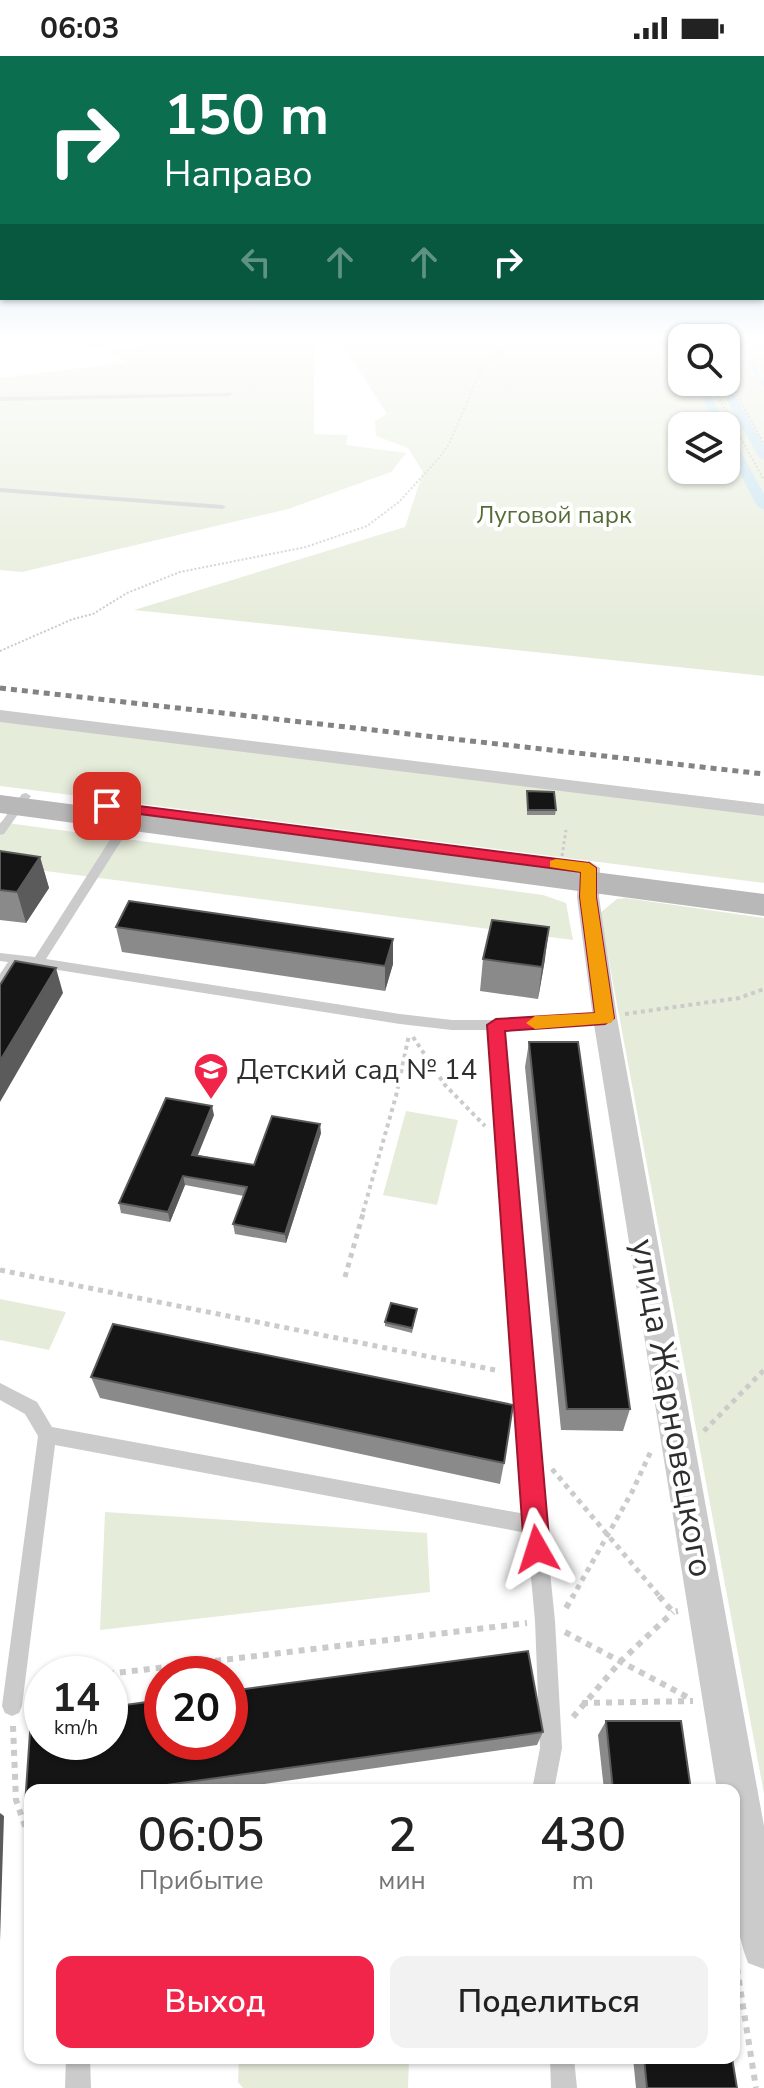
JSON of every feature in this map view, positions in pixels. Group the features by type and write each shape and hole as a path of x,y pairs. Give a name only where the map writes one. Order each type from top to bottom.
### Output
{"street":[{"path":"0,716 764,810"},
{"path":"9,806 131,816 764,891"},
{"path":"580,868 764,905"},
{"name":"улица Жарновецкого","path":"580,868 678,1438 726,1784"},
{"name":"улица Жарновецкого","path":"740,1882 750,1954"}],"lane":[{"path":"0,490 222,507"},
{"path":"38,962 131,816"},
{"path":"0,957 452,1025 605,1018"},
{"path":"0,984 16,960"},
{"path":"496,1025 521,1375 545,1621 551,1748 544,1784"},
{"path":"0,1391 31,1408 47,1435 12,1706"},
{"path":"47,1435 534,1525"},
{"path":"78,2064 78,2088"},
{"path":"562,2064 564,2088"}],"path":[{"path":"0,651 73,619 93,614 127,593 180,572 306,547 367,526 399,502 439,458 455,431"},
{"path":"737,431 764,480"},
{"path":"566,830 580,868"},
{"path":"605,1018 739,998 764,989"},
{"path":"400,1019 445,1085 487,1129"},
{"path":"345,1277 396,1096 410,1033"},
{"path":"0,1270 521,1375"},
{"path":"128,1672 545,1621 559,1616 608,1535 656,1440 702,1433 764,1370"},
{"path":"527,1440 673,1612"},
{"path":"545,1621 620,1662 696,1701 582,1703 620,1662 673,1612 684,1611"},
{"path":"12,1706 16,1791 24,1832"},
{"path":"750,1954 756,2088"}],"green space":[{"path":"0,431 314,431 314,434 348,435 346,445 406,453 391,472 288,509 22,572 0,570"},
{"name":"Луговой парк","path":"376,431 668,431 668,484 740,484 740,431 764,431 764,676 134,610 405,527 423,472 408,448 376,436"},
{"path":"0,712 764,804 764,883 0,786"},
{"path":"0,822 543,895 566,903 573,940 0,865"},
{"path":"617,899 764,918 764,1794 600,913"},
{"path":"406,1111 458,1120 437,1205 383,1195"},
{"path":"0,1299 66,1312 49,1350 0,1340"},
{"path":"105,1512 427,1533 430,1592 100,1630"},
{"path":"239,2064 409,2064 408,2088 243,2088 238,2082"}],"building":[{"path":"527,791 554,792 556,810 528,810"},
{"path":"0,851 40,857 17,892 0,890"},
{"path":"129,901 393,939 385,966 116,927"},
{"path":"492,920 549,927 542,967 483,959"},
{"path":"15,961 56,968 0,1061 0,985"},
{"path":"529,1042 578,1042 630,1409 567,1409"},
{"path":"166,1098 212,1106 192,1155 254,1165 272,1116 320,1124 285,1234 233,1224 247,1187 183,1176 168,1212 119,1203"},
{"path":"391,1303 417,1309 412,1328 385,1322"},
{"path":"113,1324 513,1405 504,1463 91,1377"},
{"path":"528,1651 543,1732 174,1784 26,1784 28,1760 128,1760 128,1705 144,1702 144,1760 248,1760 248,1689"},
{"path":"606,1721 681,1721 690,1784 612,1784"},
{"path":"645,2064 733,2064 737,2088 647,2088"}],"waterway":[{"path":"750,431 764,456"},
{"path":"740,462 764,506"}],"railway":[{"path":"0,688 764,774"}],"slow traffic":[{"path":"535,1023 605,1018 587,888 589,868 556,864"}],"place":[{"name":"Детский сад № 14","path":"211,1101"}],"route":[{"path":"107,806 589,868 587,888 605,1018 496,1025 537,1549"}]}
